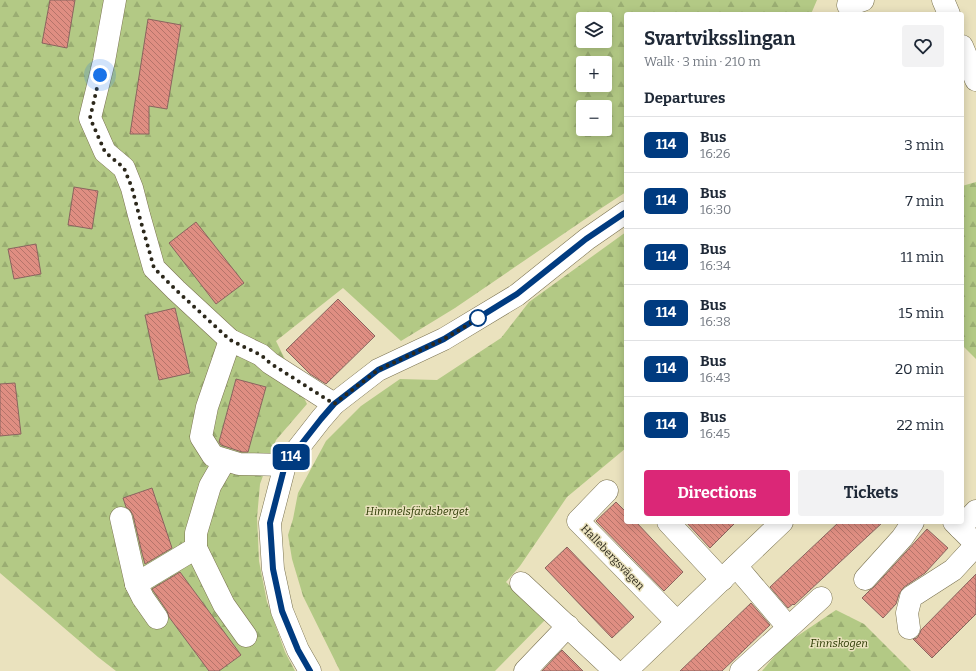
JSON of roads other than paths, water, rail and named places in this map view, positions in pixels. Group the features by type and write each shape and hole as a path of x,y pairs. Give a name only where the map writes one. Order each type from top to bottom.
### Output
{"street":[{"path":"115,0 104,60 90,118 105,152 124,168 130,181 154,268 230,340 261,355 270,363 334,404"},
{"path":"944,0 948,12"},
{"path":"964,53 969,72"},
{"path":"310,671 298,650 282,611 273,569 270,523 285,465 334,404 378,370 444,339 517,294 586,239 624,213"},
{"path":"230,340 207,407 201,437 213,456 239,464 285,465"},
{"path":"226,460 210,486 196,533 196,548 224,605 246,636"},
{"name":"Hallebergsvägen","path":"608,491 578,521 677,622"},
{"path":"964,520 976,511"},
{"path":"121,518 136,584 143,598 157,618"},
{"path":"670,524 729,573 788,627"},
{"path":"626,671 729,573 776,524"},
{"path":"865,579 902,538 912,524"},
{"path":"909,628 906,613 911,597 954,570 976,544 957,525"},
{"path":"136,584 196,548"},
{"path":"522,583 616,671"},
{"path":"741,671 821,598"},
{"path":"525,671 568,626"}],"park label":[{"name":"Himmelsfärdsberget","path":"417,511"},
{"name":"Finnskogen","path":"839,643"}]}
